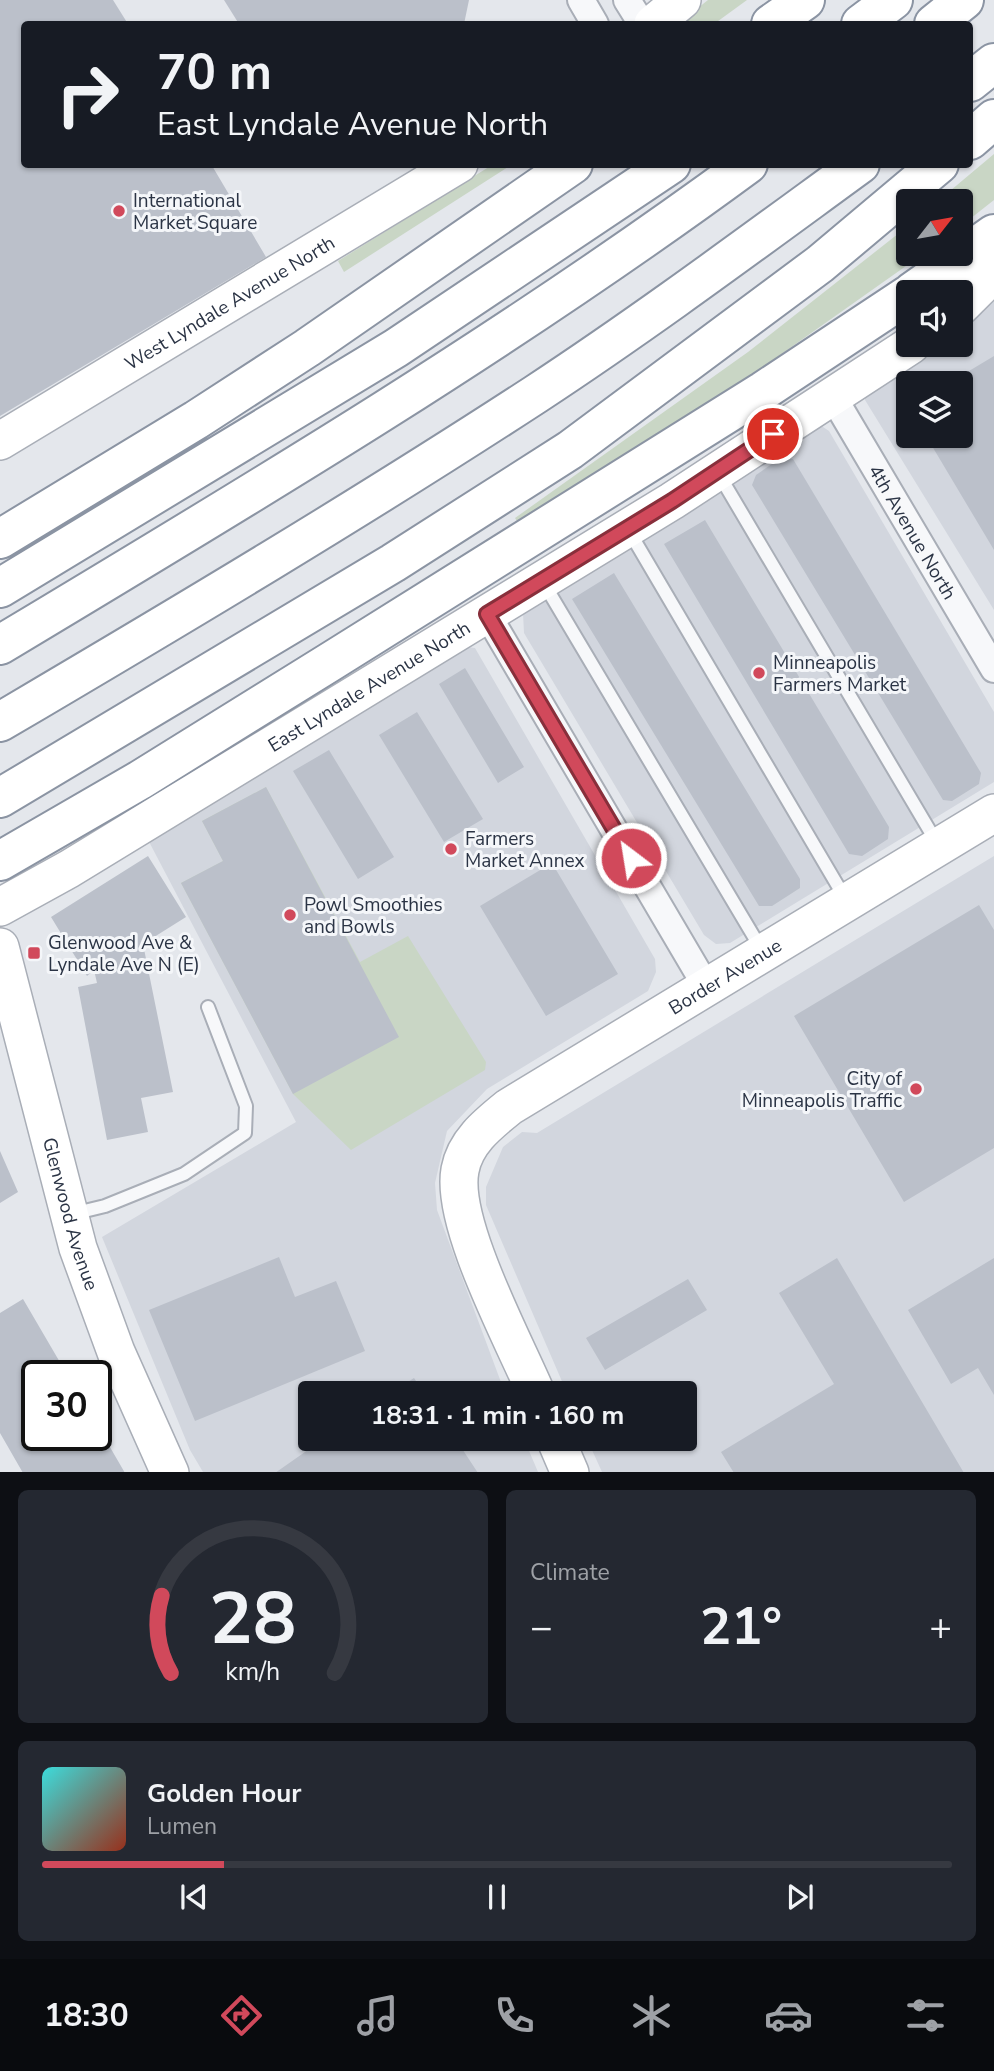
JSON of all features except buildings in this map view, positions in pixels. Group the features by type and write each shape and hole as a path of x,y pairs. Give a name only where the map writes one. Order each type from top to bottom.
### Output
{"highway":[{"path":"775,21 805,0"},
{"path":"865,21 893,0"},
{"path":"938,21 964,0"},
{"path":"973,80 994,63"},
{"path":"973,137 994,119"},
{"path":"0,539 196,420 406,281 567,168"},
{"path":"0,588 396,348 665,168"},
{"path":"0,645 301,464 549,306 742,168"},
{"path":"0,722 339,518 584,361 855,168"},
{"path":"0,798 393,563 570,450 820,264 934,168"},
{"path":"929,280 994,234"},
{"path":"0,861 140,780 809,361 896,302"},
{"path":"0,510 87,461 196,420"}],"main road":[{"path":"657,21 682,0"},
{"name":"West Lyndale Avenue North","path":"0,441 452,168"},
{"path":"973,294 994,273"},
{"name":"East Lyndale Avenue North","path":"0,907 69,869 627,528 896,354"},
{"name":"Border Avenue","path":"531,1381 478,1258 461,1205 460,1170 477,1135 509,1107 994,813"},
{"name":"Glenwood Avenue","path":"0,947 13,1017 68,1215 116,1352 170,1472"},
{"path":"561,1451 570,1472"}],"street":[{"path":"581,0 593,21"},
{"path":"627,0 640,21"},
{"path":"973,307 994,294"},
{"name":"4th Avenue North","path":"832,395 993,665"},
{"path":"487,614 706,986"}],"lane":[{"path":"717,471 939,846"},
{"path":"627,528 847,902"},
{"path":"541,580 763,952"},
{"path":"68,1215 105,1206 184,1174 245,1133 246,1106 208,1007"}],"shaded area":[{"path":"994,301 994,610 865,400 865,384 904,357 973,357 973,314"},
{"name":"Minneapolis Farmers Market","path":"817,423 829,431 994,712 994,782 730,943 716,944 704,935 524,633 523,613"},
{"path":"467,647 475,648 655,959 656,972 648,991 487,1089 447,1131 435,1183 437,1210 501,1381 298,1381 298,1451 529,1451 538,1472 203,1472 190,1450 102,1237 296,1122 146,836"},
{"path":"994,856 994,1472 602,1472 592,1451 697,1451 697,1381 562,1381 486,1205 486,1187 503,1147 522,1132 537,1133"}],"green space":[{"path":"708,0 747,0 718,21 682,21"},
{"path":"994,154 994,200 973,217 973,189 952,189"},
{"path":"487,168 506,168 344,272 338,261"},
{"path":"896,235 896,266 906,266 753,374 521,527 515,518 748,352"},
{"path":"266,787 360,962 408,936 486,1062 485,1070 351,1150 293,1094 181,883 223,861 202,821"}],"place":[{"name":"International Market Square","path":"119,211"},
{"name":"Minneapolis Farmers Market","path":"759,673"},
{"name":"Farmers Market Annex","path":"451,849"},
{"name":"Powl Smoothies and Bowls","path":"290,915"},
{"name":"Glenwood Ave & Lyndale Ave N (E)","path":"34,953"},
{"name":"City of Minneapolis Traffic","path":"916,1089"}],"route":[{"path":"631,858 487,614 672,501 773,434"}]}
